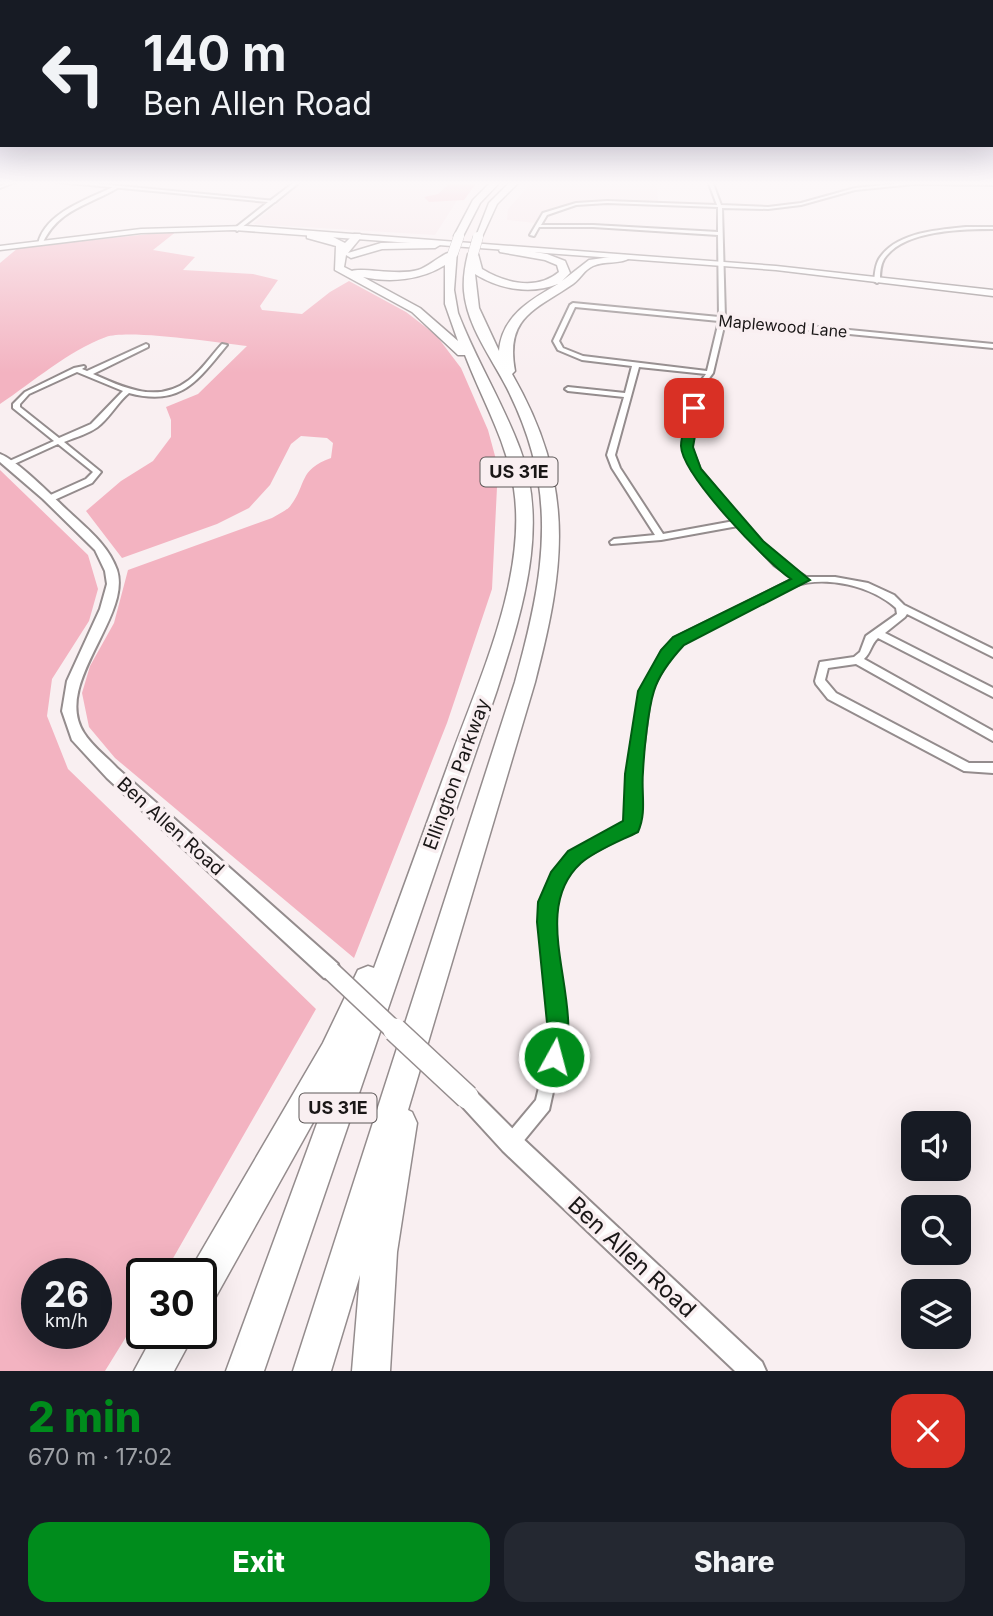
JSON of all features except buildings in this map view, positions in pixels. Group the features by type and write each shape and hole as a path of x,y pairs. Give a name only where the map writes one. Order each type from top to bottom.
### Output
{"highway":[{"path":"342,245 348,253 348,263 353,270 374,276 393,276 439,267 453,253"},
{"path":"354,245 337,262 341,271 426,317 449,337 476,370"},
{"path":"348,253 381,246 435,245"},
{"name":"Ellington Parkway","path":"245,1371 513,608 523,543 522,486 499,413 476,370 450,302 449,281 456,245"},
{"name":"Ellington Parkway","path":"312,1371 525,682 545,607 553,541 549,493 531,426 513,387 484,338 469,300 468,280 476,245"},
{"path":"504,250 552,259 561,264 565,273"},
{"path":"473,254 477,271 503,283 541,285 554,282 565,273 577,253"},
{"path":"577,253 579,270"},
{"path":"513,387 504,348 511,325 528,307 575,278 579,270 593,261 625,258"},
{"path":"217,1259 334,1054 430,844"},
{"path":"371,1371 379,1252 395,1150 445,938"},
{"path":"153,1371 166,1349"}],"main road":[{"path":"0,248 24,245"},
{"path":"435,245 720,264"},
{"path":"461,245 720,264 993,293"}],"street":[{"path":"719,245 722,320 710,373 698,389 687,447 696,470 758,544 777,563 803,580"},
{"path":"877,281 881,260 896,245"},
{"name":"Maplewood Lane","path":"636,363 582,358 560,349 556,341 558,334 573,305 993,346"},
{"path":"49,499 97,475 17,408 16,404 27,393 146,345"},
{"path":"82,370 145,396 175,392 190,384 224,345"},
{"path":"661,537 616,468 611,455 626,396 636,363 710,373"},
{"path":"568,389 626,396"},
{"path":"4,460 59,441 101,421 113,401 128,391"},
{"name":"Ben Allen Road","path":"4,460 100,548 111,571 113,584 97,633 74,681 69,711 77,736 112,773 467,1097 511,1143 753,1371"},
{"path":"614,542 740,523"},
{"path":"511,1143 543,1104 559,1033 547,922 548,902 558,878 575,857 631,826 635,812 634,774 646,691 666,654 678,641 792,583 803,580 841,581 868,586 888,596 901,607 993,653"},
{"path":"901,607 902,615 870,639 864,654 857,660 824,665 820,681 832,696 968,768 993,768"},
{"path":"876,633 993,693"},
{"path":"857,660 993,736"}],"shaded area":[{"path":"46,245 159,245 153,250 195,257 183,270 253,274 278,280 260,306 262,310 302,314 349,281 406,312 436,335 461,368 488,430 498,467 492,589 447,723 354,958 115,758 89,727 82,693 90,666 114,623 128,570 285,511 313,467 331,458 333,443 327,438 301,436 291,444 270,485 249,508 217,524 122,558 86,511 121,481 153,461 171,437 171,420 166,407 198,394 247,346 153,336 106,337 64,359 0,404 0,263 18,248"},
{"path":"0,470 88,555 98,589 89,621 52,679 47,716 68,769 316,1009 173,1258 126,1258 126,1337 105,1371 0,1371"}],"route":[{"path":"554,1057 559,1033 547,922 548,902 558,878 575,857 631,826 635,812 634,774 646,691 666,654 678,641 792,583 803,580 777,563 758,544 696,470 687,447 694,408"}]}
